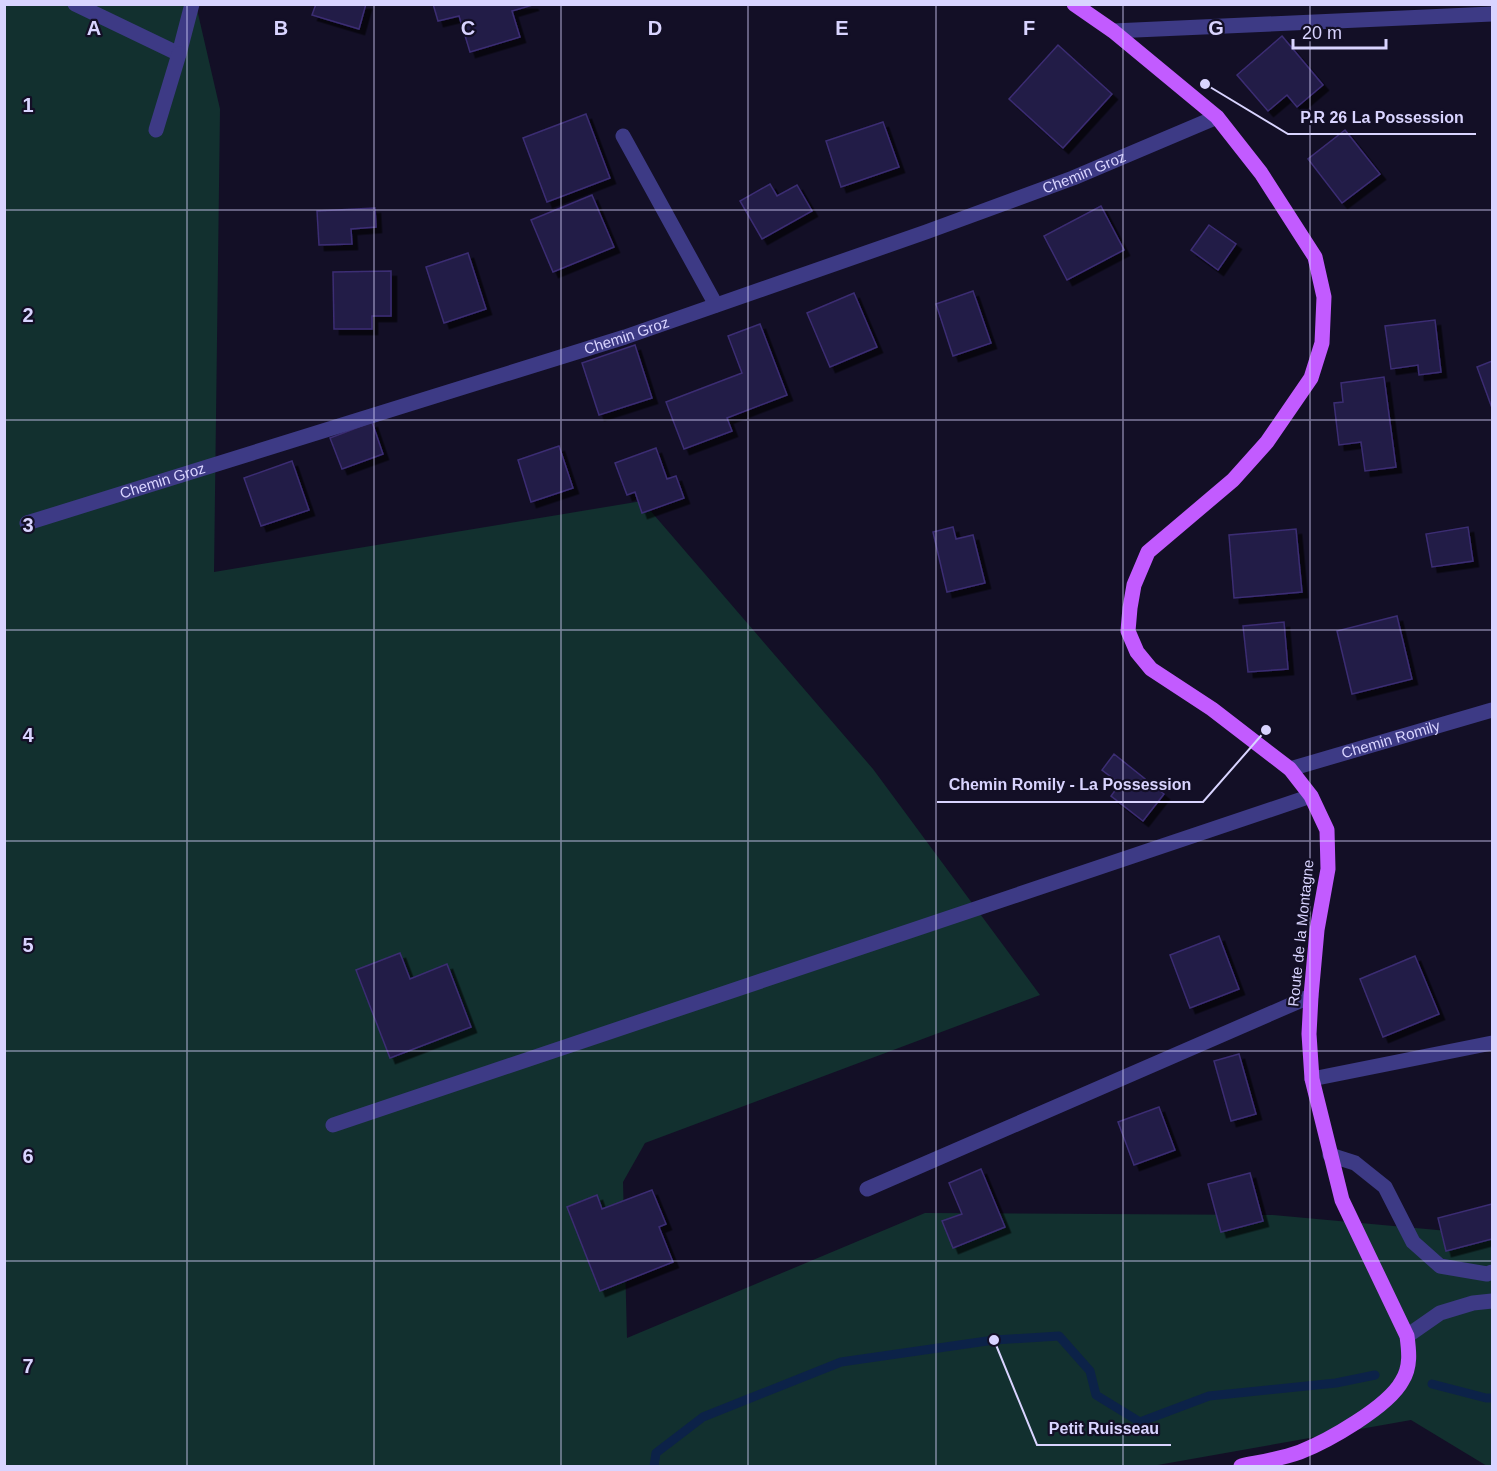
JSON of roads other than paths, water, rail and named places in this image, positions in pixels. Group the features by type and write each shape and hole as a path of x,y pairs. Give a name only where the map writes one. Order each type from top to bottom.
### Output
{"main road":[{"name":"Route de la Montagne","path":"1074,4 1113,31 1217,117 1262,173 1315,257 1324,297 1322,343 1311,378 1267,442 1233,480 1148,552 1134,585 1128,632 1137,652 1151,669 1212,709 1290,769 1311,796 1327,830 1328,869 1317,930 1311,996 1309,1034 1312,1079 1342,1200 1407,1336 1410,1359 1402,1382 1381,1404 1353,1425 1299,1452 1241,1467"}],"street":[{"path":"75,4 179,54"},
{"path":"156,130 192,4"},
{"path":"1113,31 1492,14"},
{"name":"Chemin Groz","path":"27,523 625,337 1072,178 1217,117"},
{"path":"623,136 716,305"},
{"name":"Chemin Romily","path":"1290,769 1492,710"},
{"path":"333,1125 1311,796"},
{"path":"867,1189 1311,996"},
{"path":"1312,1079 1492,1043"},
{"path":"1330,1155 1355,1163 1385,1187 1413,1242 1440,1266 1487,1274 1492,1272"},
{"path":"1407,1336 1440,1313 1473,1303 1492,1301"},
{"path":"1294,1467 1299,1452"}],"waterway":[{"path":"654,1466 656,1453 703,1417 841,1362 994,1340 1059,1336 1090,1371 1096,1395 1140,1422 1209,1396 1336,1383 1375,1375"},
{"path":"1432,1384 1492,1398"}],"place":[{"name":"P.R 26 La Possession","path":"1205,84"},
{"name":"Chemin Romily - La Possession","path":"1266,730"},
{"name":"Petit Ruisseau","path":"994,1340"}]}
